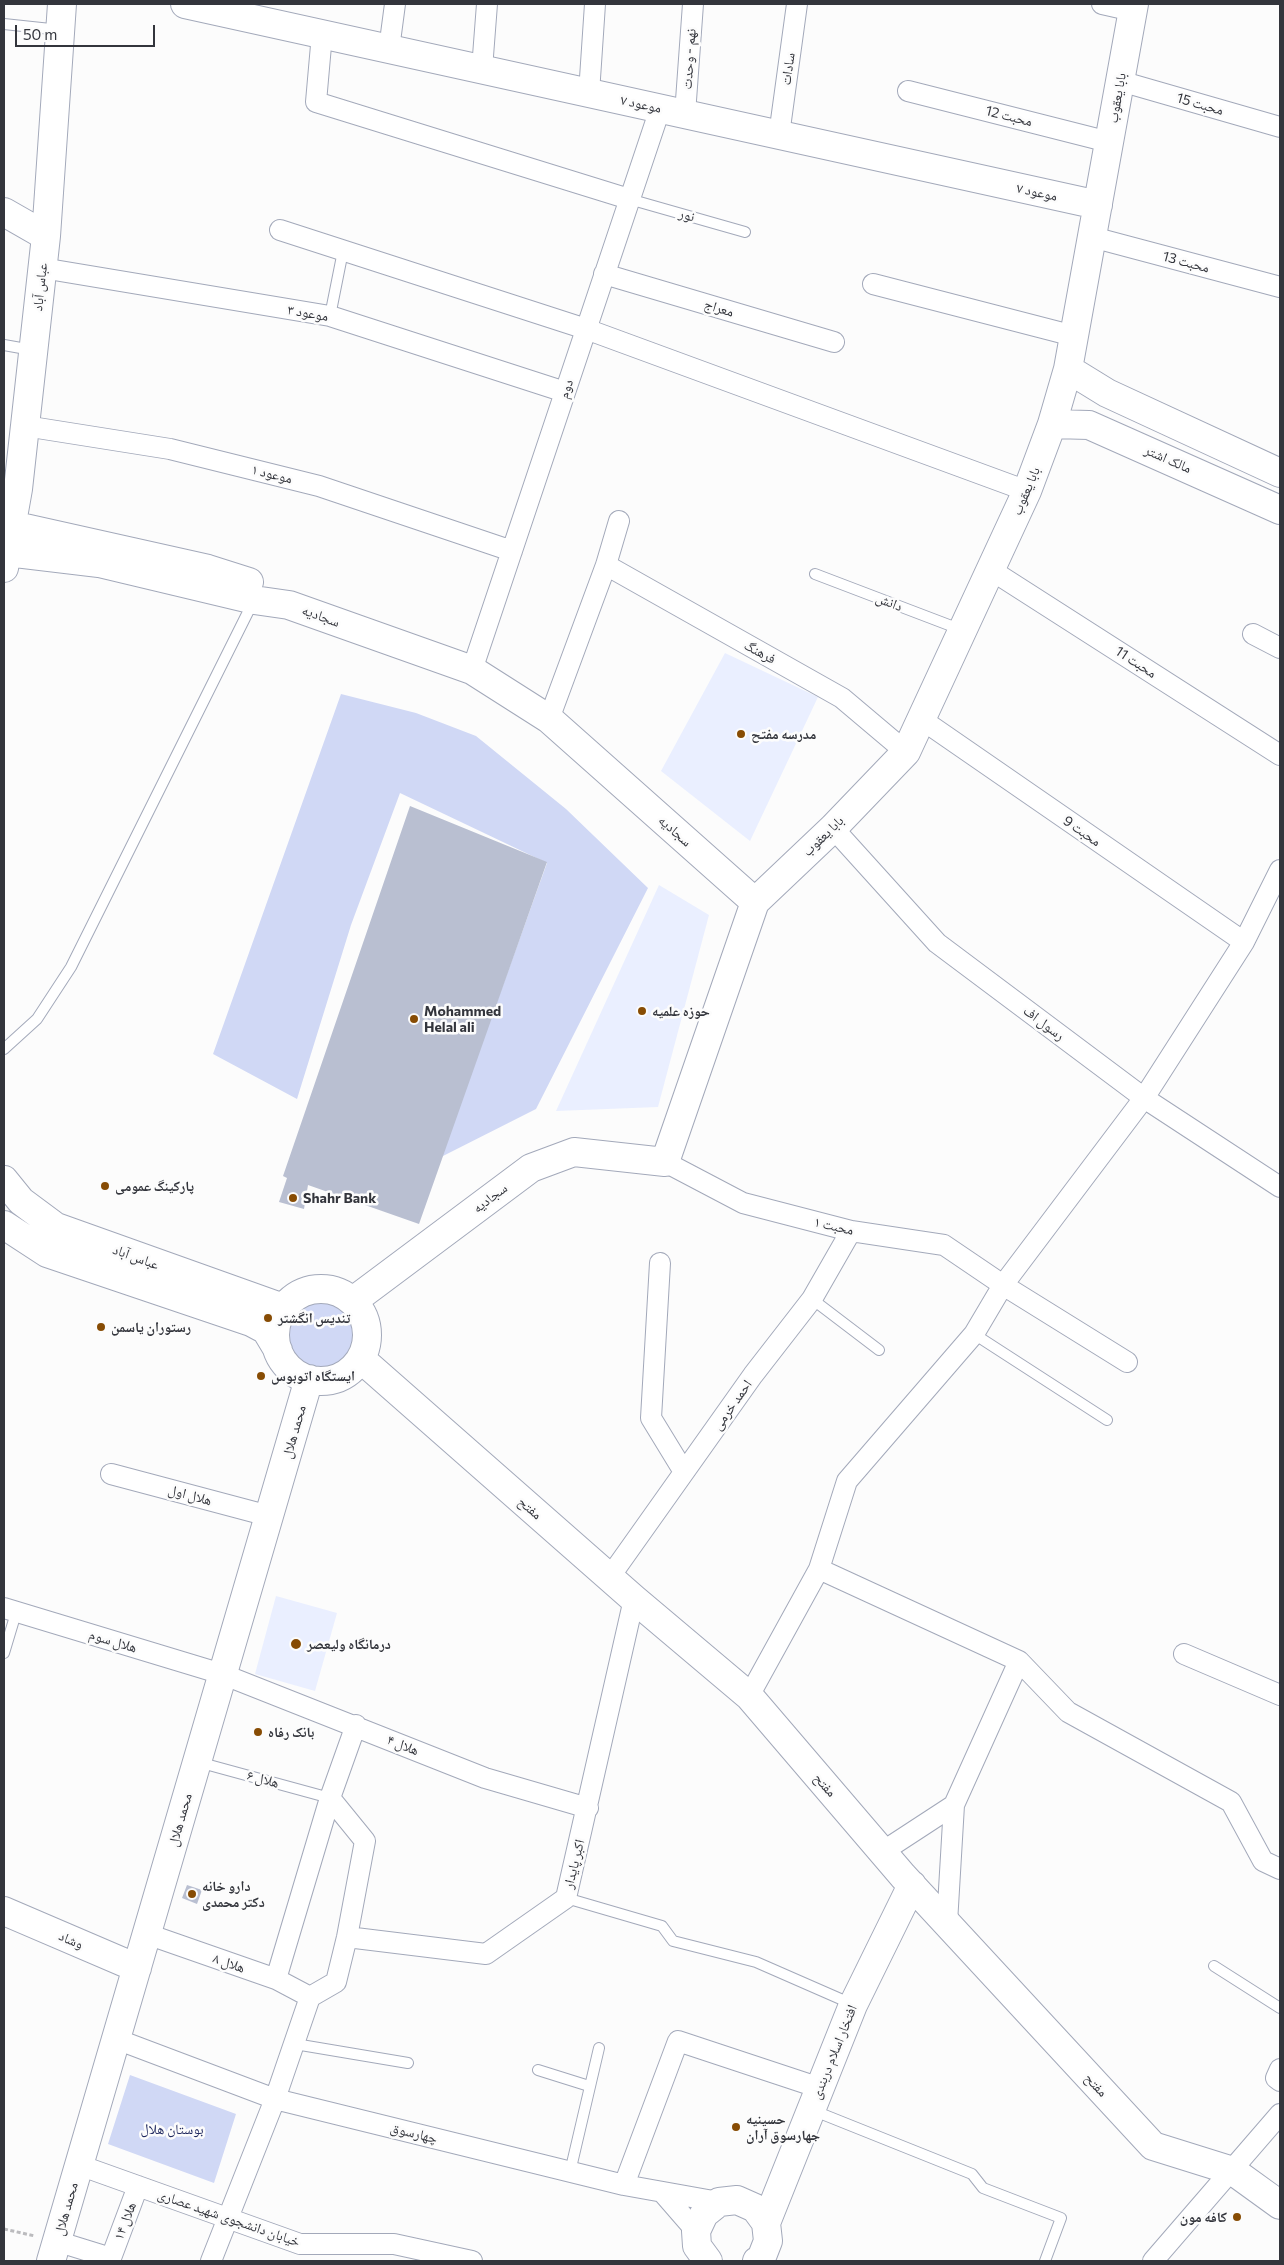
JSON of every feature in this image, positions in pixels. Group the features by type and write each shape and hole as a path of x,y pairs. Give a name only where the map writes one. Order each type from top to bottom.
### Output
{"main road":[{"name":"موعود ۷","path":"185,4 1098,205"},
{"name":"بابا یعقوب","path":"754,902 833,828 906,752 1027,491 1052,424 1068,370 1134,7"},
{"name":"عباس آباد","path":"5,560 11,525 11,488 25,426 46,236 61,17"},
{"path":"4,212 46,236"},
{"path":"1068,370 1107,394 1280,473"},
{"path":"1089,425 1084,412 1088,402 1096,395 1107,394"},
{"name":"مالک اشتر","path":"1052,424 1089,425 1280,510"},
{"path":"11,525 208,569 255,584 289,605"},
{"name":"سجادیه","path":"5,560 99,564 254,600 289,605 472,670 548,719 754,902"},
{"path":"665,1162 754,902"},
{"name":"سجادیه","path":"353,1300 531,1168 574,1152 665,1162"},
{"name":"عباس آباد","path":"4,1180 21,1201 56,1227 283,1308"},
{"name":"عباس آباد","path":"4,1225 47,1253 251,1322 266,1330 278,1350"},
{"path":"324,1288 339,1292 353,1300 362,1313 367,1328 367,1344 361,1359 351,1370 338,1378 324,1381 309,1379 296,1373 285,1363 278,1350 275,1336 277,1321 283,1308 293,1298 308,1291 324,1288"},
{"name":"مفتح","path":"361,1359 609,1578 749,1696 882,1852 1153,2146 1233,2171 1280,2206"},
{"name":"محمد هلال","path":"53,2251 309,1379"},
{"name":"افتخار اسلام دربندی","path":"766,2223 853,2005 912,1885"},
{"name":"وشاد","path":"4,1911 137,1968"},
{"path":"698,2250 704,2214 719,2202 737,2200 755,2208 766,2223 768,2241 761,2259 757,2261"}],"street":[{"path":"389,49 395,4"},
{"path":"482,69 487,4"},
{"path":"590,93 595,4"},
{"name":"نهم - وحدت","path":"672,111 693,4"},
{"name":"سادات","path":"779,135 797,4"},
{"path":"1102,4 1134,7"},
{"path":"322,34 316,102 629,198"},
{"name":"محبت 15","path":"1120,81 1280,127"},
{"name":"محبت 12","path":"908,91 1109,142"},
{"name":"دوم","path":"472,670 629,198 672,111"},
{"path":"280,230 586,329 1027,491"},
{"name":"محبت 13","path":"1092,236 1280,287"},
{"name":"موعود ۳","path":"42,268 330,316 565,392"},
{"name":"معراج","path":"604,274 834,342"},
{"path":"873,284 1074,336"},
{"name":"موعود ۱","path":"25,426 170,449 310,484 512,551"},
{"path":"548,719 606,565 619,522"},
{"name":"فرهنگ","path":"606,565 842,698 906,752"},
{"name":"محبت 11","path":"991,570 1280,755"},
{"path":"1253,634 1280,648"},
{"name":"محبت 9","path":"921,720 1244,942"},
{"name":"رسول اف","path":"833,828 938,943 1144,1098 1280,1187"},
{"path":"749,1696 819,1569 847,1482 974,1334 1003,1285 1144,1098 1244,942 1280,870"},
{"name":"محبت ۱","path":"665,1162 743,1203 851,1231 944,1245 1003,1285 1127,1362"},
{"name":"احمد خرمی","path":"609,1578 753,1375 812,1299 851,1231"},
{"path":"660,1262 651,1418 684,1472"},
{"name":"هلال اول","path":"111,1474 269,1516"},
{"path":"819,1569 1019,1662 1068,1712 1231,1802 1264,1861 1280,1869"},
{"name":"اکبر پایدار","path":"347,1937 486,1954 566,1898 634,1599"},
{"name":"هلال سوم","path":"10,1610 222,1674"},
{"path":"1184,1654 1280,1695"},
{"path":"947,1923 954,1805 1019,1662"},
{"name":"هلال ۴","path":"222,1674 356,1725 484,1778 588,1808"},
{"path":"276,1979 330,1798 356,1725"},
{"path":"211,2261 275,2099 310,1996 336,1982 347,1937 364,1842 330,1798"},
{"path":"882,1852 954,1805"},
{"name":"هلال ۸","path":"147,1934 276,1979 310,1996"},
{"name":"چهارسوق","path":"116,2039 275,2099 624,2185 719,2202"},
{"path":"624,2185 678,2041 815,2099"},
{"path":"1280,2069 1276,2078 1280,2081"},
{"path":"1153,2261 1233,2171 1280,2114"},
{"name":"خیابان دانشجوی شهید عصاری","path":"79,2165 228,2218 298,2253 394,2244 472,2261"},
{"name":"هلال ۱۴","path":"53,2251 111,2258 138,2186"},
{"path":"663,2193 698,2250"}],"lane":[{"path":"4,24 61,17"},
{"name":"نور","path":"629,198 745,232"},
{"path":"330,316 343,250"},
{"path":"4,345 33,350"},
{"name":"دانش","path":"815,574 963,630"},
{"path":"4,1049 37,1019 71,967 254,600"},
{"path":"812,1299 879,1350"},
{"path":"974,1334 1107,1420"},
{"path":"4,1652 10,1610"},
{"name":"هلال ۶","path":"197,1761 330,1798"},
{"path":"566,1898 662,1926 673,1941 756,1962 853,2005"},
{"path":"1214,1966 1280,2008"},
{"path":"295,2044 408,2063"},
{"path":"570,2172 599,2048"},
{"path":"538,2070 589,2086"},
{"path":"815,2099 972,2174 983,2188 1061,2218 1045,2261"}],"path":[{"path":"4,2229 53,2251"}],"shaded area":[{"name":"مدرسه مفتح","path":"725,653 818,697 750,841 661,771"},
{"name":"حوزه علمیه","path":"659,885 709,915 658,1107 556,1111"},
{"name":"درمانگاه ولیعصر","path":"276,1596 337,1613 315,1691 255,1674"}],"green space":[{"path":"341,694 416,713 476,736 566,809 648,888 536,1109 441,1157 547,863 400,793 351,925 297,1099 213,1054"},
{"path":"322,1296 337,1299 350,1307 358,1320 361,1335 358,1350 350,1363 337,1371 322,1374 307,1371 294,1363 286,1350 283,1335 286,1320 294,1307 307,1299"},
{"name":"بوستان هلال","path":"130,2075 236,2114 214,2183 108,2144"}],"building":[{"name":"Mohammed Helal ali","path":"410,806 547,862 419,1224 308,1185 304,1209 279,1202 287,1178 283,1176"},
{"name":"دارو خانه دکتر محمدی","path":"187,1885 202,1890 197,1904 182,1898"}],"place":[{"name":"مدرسه مفتح","path":"741,734"},
{"name":"حوزه علمیه","path":"642,1011"},
{"name":"Mohammed Helal ali","path":"414,1019"},
{"name":"پارکینگ عمومی","path":"105,1186"},
{"name":"Shahr Bank","path":"293,1198"},
{"name":"تندیس انگشتر","path":"268,1318"},
{"name":"رستوران یاسمن","path":"101,1327"},
{"name":"ایستگاه اتوبوس","path":"261,1376"},
{"name":"درمانگاه ولیعصر","path":"296,1644"},
{"name":"بانک رفاه","path":"258,1732"},
{"name":"دارو خانه دکتر محمدی","path":"192,1894"},
{"name":"حسینیه جهارسوق آران","path":"736,2127"},
{"name":"کافه مون","path":"1237,2217"}]}
